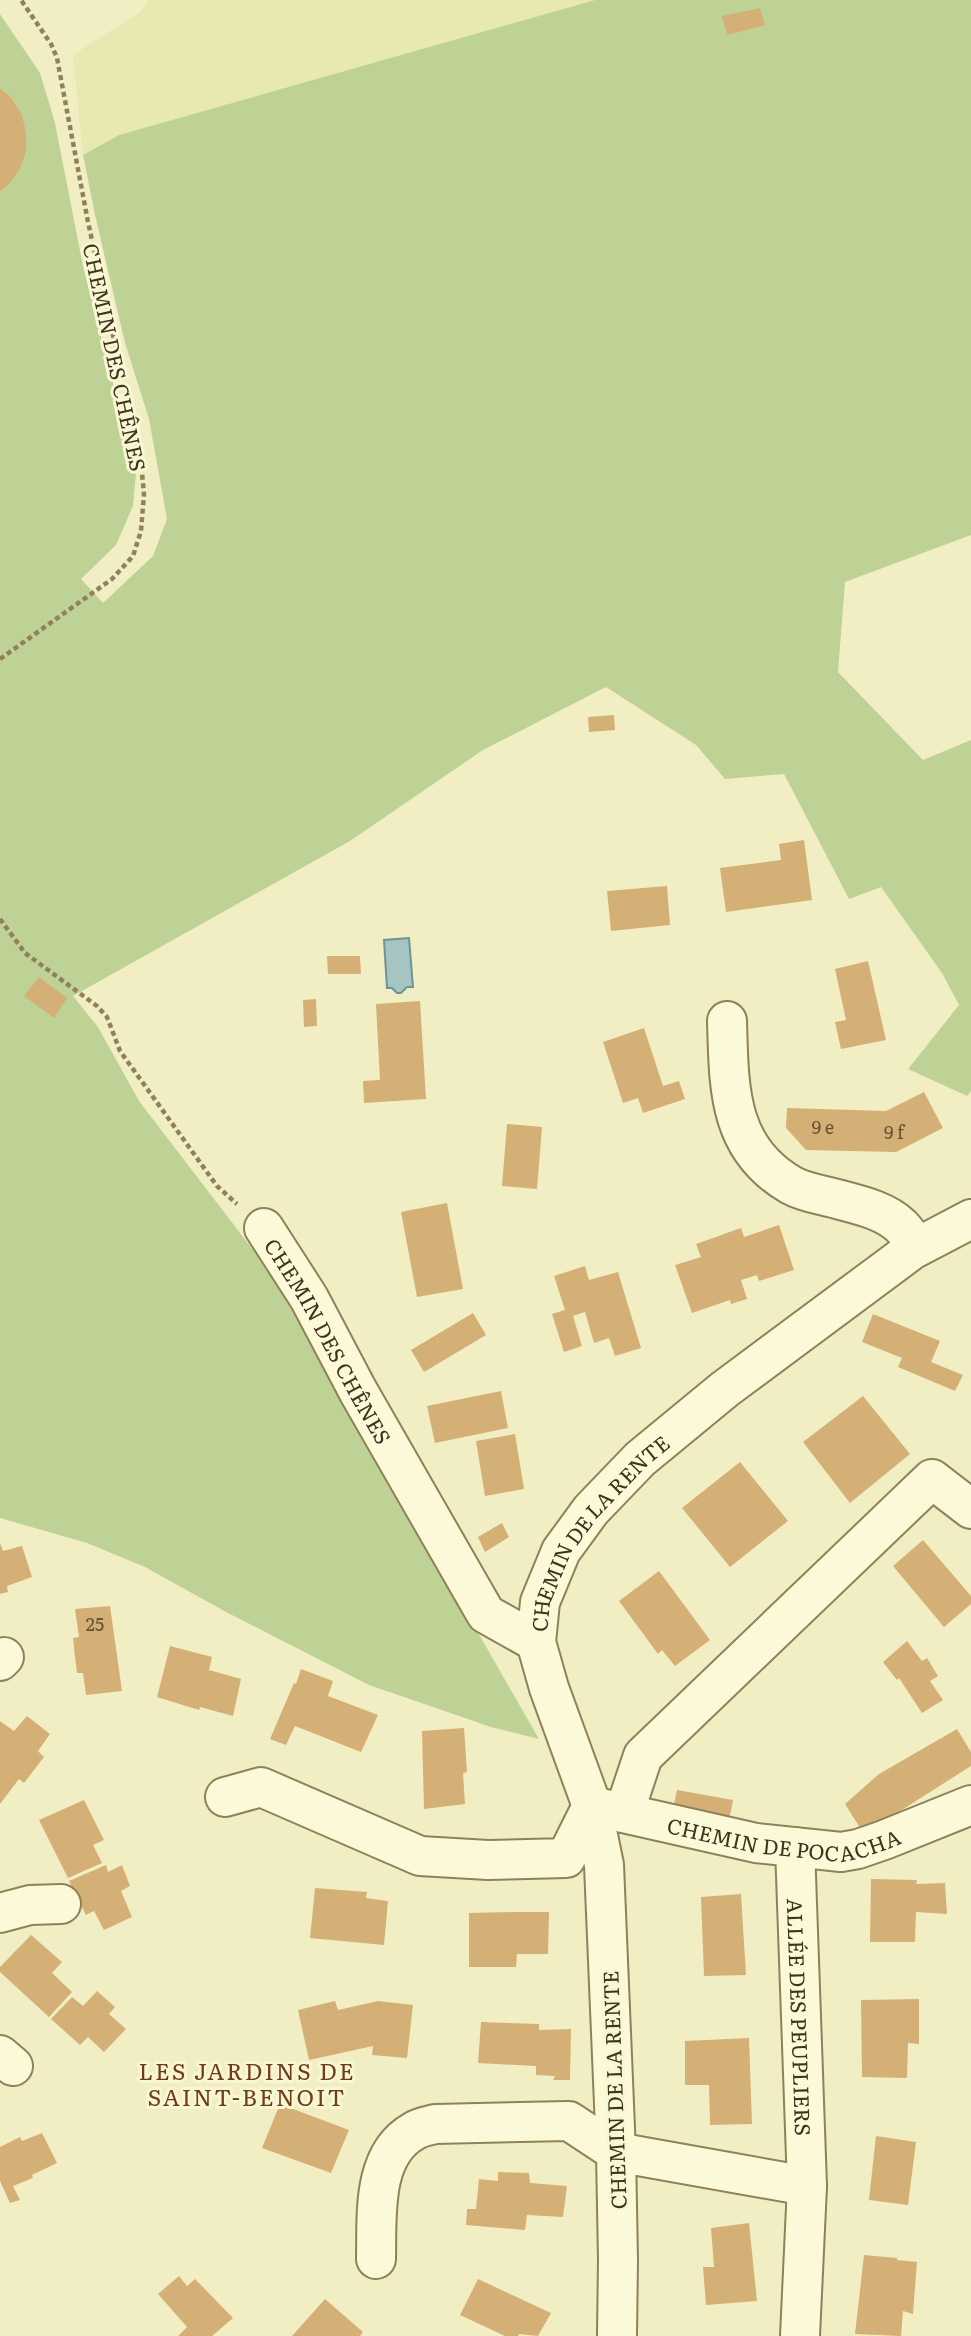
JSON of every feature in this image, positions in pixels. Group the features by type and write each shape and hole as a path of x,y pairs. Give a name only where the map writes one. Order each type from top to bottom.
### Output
{"street":[{"path":"727,1021 729,1084 737,1120 750,1149 766,1167 793,1186 872,1209 888,1217 901,1226 918,1247"},
{"name":"CHEMIN DE LA RENTE","path":"617,2336 616,2152 604,1865 608,1810 549,1688 536,1642 540,1602 561,1551 591,1510 640,1459 725,1390 918,1247 971,1219"},
{"name":"CHEMIN DES CHÊNES","path":"264,1228 309,1298 358,1391 486,1614 536,1642"},
{"path":"225,1797 261,1787 420,1856 488,1860 566,1858 608,1810 643,1756 932,1479 971,1509"},
{"name":"CHEMIN DE POCACHA","path":"608,1810 757,1843 841,1852 858,1849 971,1804"},
{"name":"ALLÉE DES PEUPLIERS","path":"795,1847 807,2186 800,2336"},
{"path":"0,1913 30,1905 61,1904"},
{"path":"376,2259 378,2191 387,2160 398,2143 414,2131 435,2124 569,2121 616,2152 807,2186"}],"path":[{"name":"CHEMIN DES CHÊNES","path":"0,659 112,579 133,556 141,531 144,494 141,462 90,235 57,58 51,44 21,0"},
{"name":"CHEMIN DES CHÊNES","path":"0,919 25,953 97,1006 107,1017 120,1051 217,1186 264,1228"}],"green space":[{"path":"149,0 595,0 119,135 83,155 73,55 140,12"},
{"path":"595,0 971,0 971,535 845,582 838,672 923,760 971,740 971,1091 967,1096 908,1069 959,1005 942,973 881,887 849,899 784,774 725,779 696,745 606,687 483,750 350,841 73,996 98,1027 139,1101 276,1280 539,1739 491,1727 369,1685 145,1567 87,1543 0,1518 0,14 40,73 55,123 83,266 136,473 133,506 116,545 81,579 103,603 153,556 167,519 149,419 125,343 83,155 119,135"}],"water":[{"path":"409,938 413,987 407,987 397,993 392,988 387,988 384,940"}],"building":[{"path":"760,8 765,25 727,35 722,16"},
{"path":"0,88 12,99 22,115 26,151 20,169 0,192"},
{"path":"614,715 615,730 589,732 588,717"},
{"path":"804,840 812,900 726,912 720,868 781,860 779,844"},
{"path":"667,886 670,925 611,931 607,891"},
{"path":"327,956 360,956 361,974 328,974"},
{"path":"868,961 886,1040 841,1049 835,1022 846,1020 835,969"},
{"path":"39,977 67,998 54,1018 24,996"},
{"path":"316,999 317,1026 304,1027 303,1000"},
{"path":"420,1001 426,1099 364,1103 363,1081 380,1080 376,1004"},
{"path":"644,1028 663,1086 679,1081 685,1099 643,1113 638,1098 623,1103 603,1042"},
{"path":"924,1092 943,1128 896,1152 806,1150 786,1128 787,1108 886,1111"},
{"path":"507,1124 542,1127 537,1189 502,1186"},
{"path":"447,1203 463,1289 417,1297 401,1212"},
{"path":"779,1225 794,1270 759,1281 757,1275 741,1280 747,1299 731,1304 730,1300 692,1313 675,1265 701,1257 696,1244 741,1228 744,1237"},
{"path":"585,1266 589,1280 618,1272 641,1348 615,1356 609,1338 594,1343 585,1312 573,1316 582,1346 564,1352 552,1314 565,1310 554,1276"},
{"path":"473,1313 486,1335 424,1372 411,1350"},
{"path":"873,1314 940,1341 931,1362 963,1375 955,1391 898,1367 902,1358 862,1342"},
{"path":"501,1391 508,1428 435,1443 427,1406"},
{"path":"863,1396 910,1454 850,1503 803,1442"},
{"path":"515,1434 524,1489 485,1496 476,1441"},
{"path":"740,1462 788,1521 730,1567 682,1508"},
{"path":"502,1523 509,1537 485,1552 478,1537"},
{"path":"923,1540 971,1596 971,1604 944,1627 893,1566"},
{"path":"0,1543 3,1551 22,1546 32,1577 7,1586 8,1592 0,1594"},
{"path":"659,1571 710,1640 675,1666 662,1650 658,1654 619,1601"},
{"path":"110,1606 122,1691 86,1695 83,1673 77,1673 73,1638 79,1637 75,1609"},
{"path":"907,1641 922,1661 927,1658 938,1676 930,1681 943,1700 922,1713 899,1678 897,1680 883,1662"},
{"path":"170,1646 212,1657 209,1670 241,1679 233,1716 200,1707 199,1710 157,1697"},
{"path":"301,1669 333,1681 328,1696 378,1715 361,1752 295,1726 286,1745 270,1739"},
{"path":"27,1716 50,1734 38,1751 44,1757 24,1783 19,1779 0,1804 0,1721 14,1731"},
{"path":"464,1728 467,1772 463,1773 465,1804 424,1809 422,1731"},
{"path":"957,1729 971,1752 971,1766 864,1834 845,1804 879,1774"},
{"path":"677,1790 733,1800 729,1820 673,1809"},
{"path":"84,1800 104,1840 93,1845 102,1863 68,1878 39,1820"},
{"path":"106,1865 108,1872 122,1865 130,1886 121,1891 132,1917 104,1930 94,1911 86,1915 69,1881"},
{"path":"871,1879 917,1880 916,1884 945,1883 947,1914 916,1912 915,1942 870,1942"},
{"path":"315,1888 367,1892 366,1898 388,1901 384,1945 310,1938"},
{"path":"741,1894 746,1975 704,1976 701,1897"},
{"path":"549,1912 548,1954 517,1954 516,1967 469,1967 469,1913"},
{"path":"31,1935 62,1962 52,1973 72,1992 49,2017 0,1972 0,1967"},
{"path":"97,1991 115,2007 109,2014 126,2029 104,2052 88,2037 80,2045 51,2019 72,1997 83,2006"},
{"path":"919,1999 919,2044 908,2043 907,2078 862,2077 861,2000"},
{"path":"335,2001 338,2010 378,2001 413,2005 407,2058 372,2055 373,2046 309,2060 298,2010"},
{"path":"481,2022 539,2024 539,2030 571,2029 570,2080 553,2080 555,2076 536,2075 536,2066 478,2063"},
{"path":"749,2038 752,2124 710,2125 709,2085 685,2085 685,2041"},
{"path":"280,2104 349,2130 331,2173 262,2148"},
{"path":"42,2133 57,2163 32,2175 33,2178 13,2186 20,2200 10,2203 0,2181 0,2147 20,2137 22,2141"},
{"path":"876,2136 916,2142 908,2205 869,2200"},
{"path":"498,2172 529,2173 530,2183 567,2186 563,2217 527,2215 525,2230 466,2225 467,2209 476,2209 479,2179 498,2181"},
{"path":"749,2223 757,2301 706,2305 703,2267 714,2267 711,2228"},
{"path":"864,2255 917,2262 913,2314 903,2311 901,2336 855,2334"},
{"path":"179,2276 187,2286 195,2279 233,2318 212,2336 178,2336 187,2327 158,2294"},
{"path":"478,2279 551,2313 538,2336 505,2336 460,2315"},
{"path":"325,2299 363,2332 360,2336 292,2336"}],"district":[{"name":"LES JARDINS DE SAINT-BENOIT","path":"247,2083"}]}
